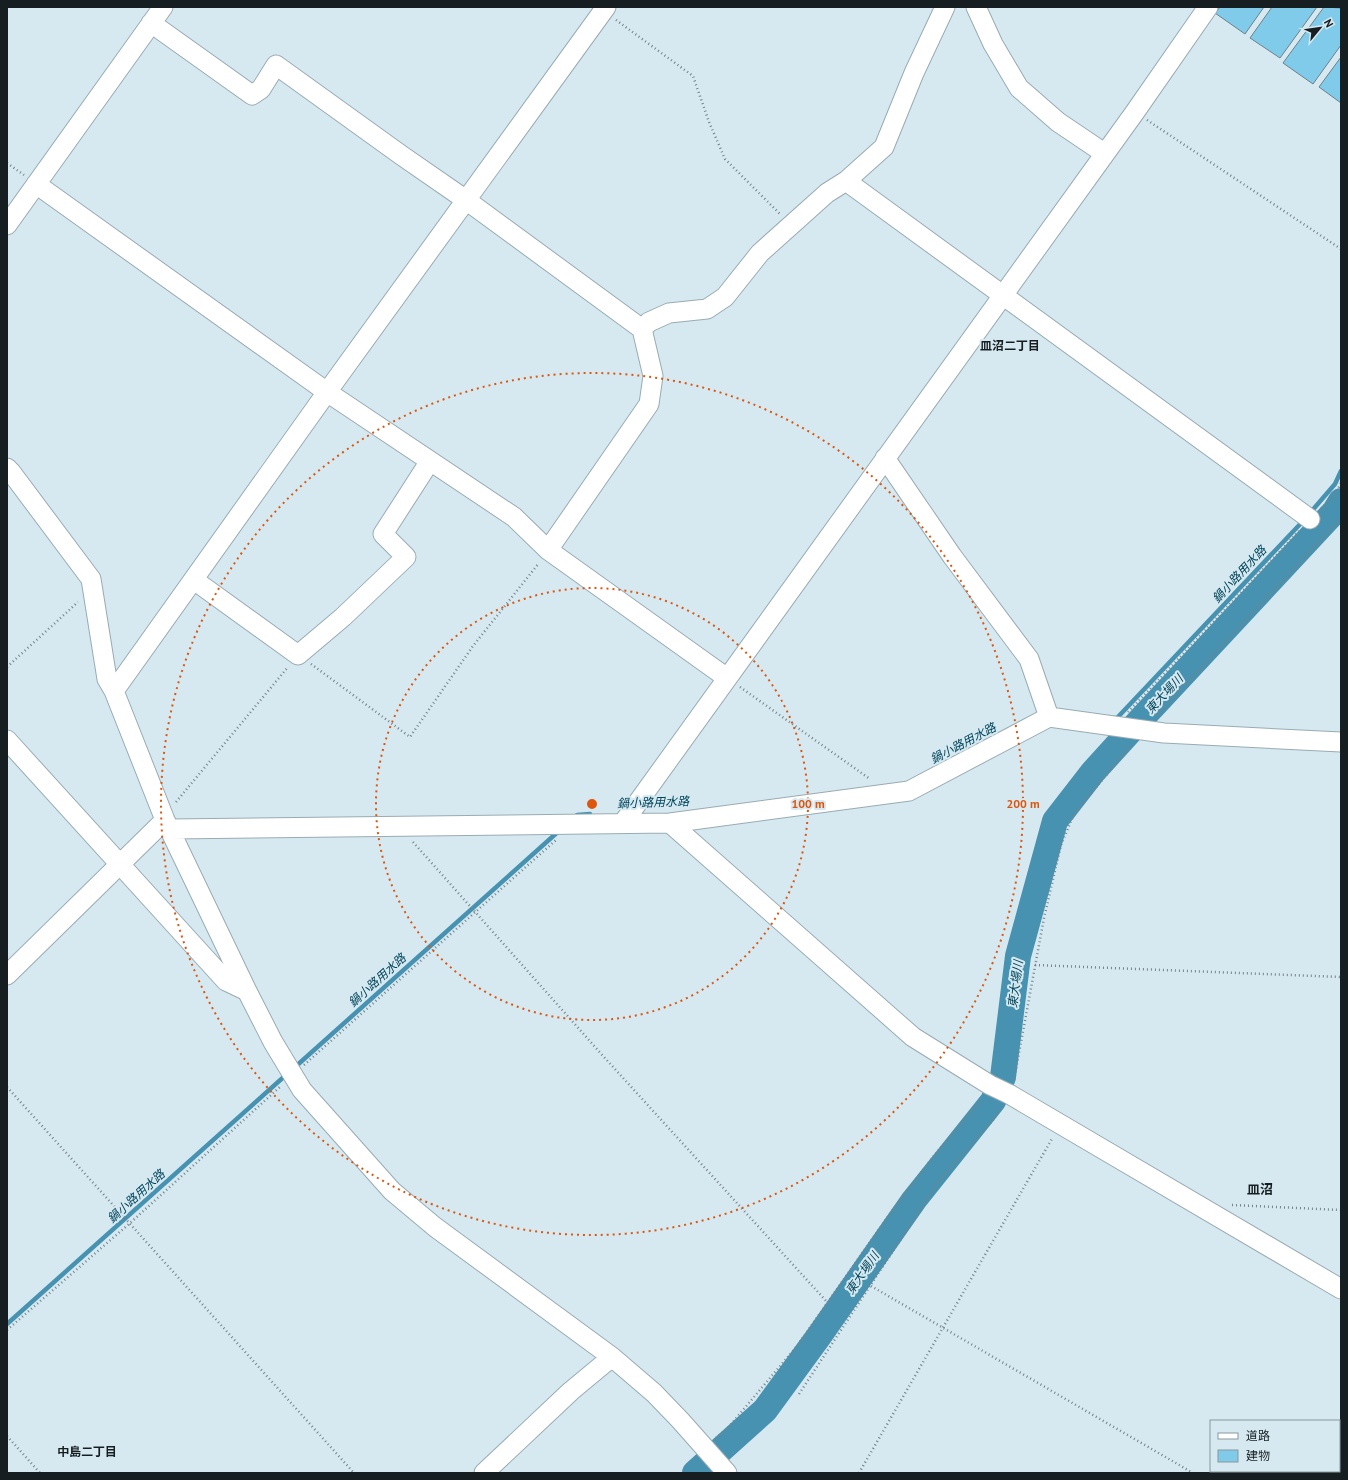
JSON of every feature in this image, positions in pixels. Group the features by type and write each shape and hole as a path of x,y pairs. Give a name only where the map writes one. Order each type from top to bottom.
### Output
{"street":[{"path":"7,226 163,7"},
{"path":"642,329 649,322 669,313 706,309 725,297 760,253 827,193 846,181 884,147 914,73 945,7"},
{"path":"976,7 993,44 1019,88 1058,122 1104,153"},
{"path":"623,824 1104,153 1135,112 1208,7"},
{"path":"114,691 327,392 604,9"},
{"path":"151,23 252,95 261,89 276,65 466,200 642,329 653,376 649,404 548,550"},
{"path":"846,181 1310,520"},
{"path":"36,184 327,392 514,516 548,550 727,678"},
{"path":"885,458 952,556 1029,659 1049,717"},
{"path":"194,580 298,654 343,617 406,557 383,534 430,460"},
{"path":"7,468 91,579 106,679 114,691 166,822 247,991 292,1076 302,1090 392,1192 435,1227 612,1356 654,1393 680,1420 724,1471"},
{"path":"7,975 120,864 166,822 404,827 670,823 908,791 1049,717 1164,733 1341,742"},
{"path":"7,740 226,981 247,991"},
{"path":"670,823 913,1037 990,1085 1009,1094 1341,1289"},
{"path":"484,1473 571,1391 612,1356"}],"path":[{"path":"604,9 693,76 709,122 725,160 791,225"},
{"path":"1135,112 1341,249"},
{"path":"7,162 36,184"},
{"path":"1115,727 1334,496 1341,483"},
{"path":"799,1394 939,1181 994,1120 1009,1094 1016,1069 1044,918 1061,845 1074,814 1143,731 1341,518"},
{"path":"166,822 298,654 410,737 473,646 548,550"},
{"path":"7,667 83,597 94,594"},
{"path":"727,678 890,794"},
{"path":"7,1330 129,1224 573,825"},
{"path":"404,827 415,845 604,1058 827,1302"},
{"path":"1035,965 1341,977"},
{"path":"704,1448 727,1429 797,1346 889,1215 932,1157 979,1104 990,1085"},
{"path":"7,1087 354,1473"},
{"path":"858,1473 1060,1124"},
{"path":"1226,1205 1341,1210"},
{"path":"871,1286 1193,1473"},
{"path":"7,1436 40,1473"}],"building":[{"path":"1220,7 1264,7 1245,34 1215,13"},
{"path":"1272,7 1317,7 1280,58 1250,38"},
{"path":"1324,7 1341,8 1341,45 1313,84 1283,63"},
{"path":"1341,57 1341,103 1319,87"}],"waterway":[{"name":"鍋小路用水路","path":"1310,513 1335,484 1341,471"},
{"name":"東大場川","path":"695,1473 765,1410 819,1336 914,1200 993,1101 1003,1077 1018,956 1055,821 1093,772 1335,511 1341,501"},
{"name":"鍋小路用水路","path":"1113,718 1117,718 1304,520"},
{"name":"鍋小路用水路","path":"573,819 577,815 590,814"},
{"name":"鍋小路用水路","path":"294,1068 560,830"},
{"name":"鍋小路用水路","path":"7,1324 287,1074"}],"district":[{"name":"皿沼二丁目","path":"1010,345"},
{"name":"皿沼","path":"1260,1189"},
{"name":"中島二丁目","path":"87,1451"}]}
